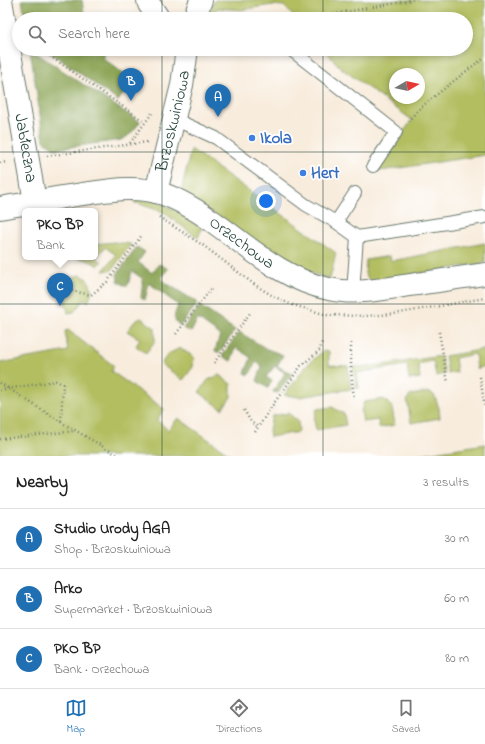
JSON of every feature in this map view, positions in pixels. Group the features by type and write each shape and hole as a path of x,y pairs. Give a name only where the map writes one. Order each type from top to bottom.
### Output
{"street":[{"path":"148,0 154,12"},
{"path":"197,12 201,0"},
{"name":"Jabłeczna","path":"1,11 35,202"},
{"name":"Brzoskwiniowa","path":"156,192 182,85 186,56"},
{"name":"Orzechowa","path":"0,208 123,189 140,189 156,192 197,210 274,266 297,280 329,289 353,292 388,289 485,274"}],"lane":[{"path":"299,56 396,132 374,166"},
{"path":"174,119 216,138 306,205 336,222 357,237 485,218"},
{"path":"336,222 355,193"},
{"path":"353,292 357,237"}],"path":[{"path":"345,12 413,0"},
{"path":"50,56 145,122"},
{"path":"396,132 420,108 485,58"},
{"path":"41,157 152,141"},
{"path":"63,274 63,289 91,294 106,282 142,235"},
{"path":"176,334 212,288"},
{"path":"214,363 250,313"},
{"path":"439,332 448,383"},
{"path":"255,432 301,366 320,350 322,341"},
{"path":"351,343 351,370 354,398"},
{"path":"480,377 485,408"},
{"path":"0,390 56,381 63,384 61,422"},
{"path":"0,383 61,422 120,456"},
{"path":"244,410 251,422 258,427"},
{"path":"0,438 76,430"}],"green space":[{"path":"22,0 82,0 84,12 24,12"},
{"path":"215,0 485,0 485,155 380,171 377,169 412,120 390,104 425,104 425,68 389,68 389,103 341,68 330,56 473,56 473,12 290,12 284,6 272,5 241,10 217,8 215,12 209,12"},
{"path":"31,56 41,56 140,122 129,135 121,140 56,149 44,141"},
{"path":"56,56 103,56 133,81 118,101"},
{"path":"191,149 336,253 330,279 292,267 181,192"},
{"path":"133,197 153,199 203,225 198,238 163,212 134,203"},
{"path":"114,242 131,244 112,270 103,271 116,255 105,247 98,256 98,244"},
{"path":"485,243 485,263 373,281 370,281 365,274 366,260 390,256 391,261"},
{"path":"137,247 145,252 138,262 152,273 159,264 168,269 162,276 163,281 198,303 180,326 175,321 175,314 178,305 149,283 145,300 141,297 143,279 132,271 128,285 124,285 118,281 117,274"},
{"path":"98,259 102,262 98,266 87,260"},
{"path":"80,275 87,280 91,286 90,298 88,302 84,299 74,312 68,313 64,295 65,284 67,280 72,277"},
{"path":"200,306 235,330 219,353 215,351 220,335 198,319 191,332 183,328"},
{"path":"141,318 155,328 155,341 146,353 136,346 140,339 127,331 135,321"},
{"path":"68,330 114,366 111,371 164,409 157,420 168,430 178,418 232,456 0,456 0,363 68,351 65,331"},
{"path":"239,332 267,349 283,355 277,366 292,374 278,393 273,392 285,373 275,366 266,377 272,381 268,388 257,381 262,366 256,362 249,375 245,373 251,358 236,347 231,361 222,356"},
{"path":"180,348 194,357 193,367 183,380 161,364 168,354"},
{"path":"485,349 485,366 477,369 475,354 455,358 457,372 448,374 445,356"},
{"path":"323,351 329,351 329,365 348,366 351,389 299,397 284,395 307,365"},
{"path":"441,356 445,374 436,376 433,361 418,364 420,378 409,380 407,365 357,373 359,388 356,388 353,367 382,365"},
{"path":"219,375 231,384 231,397 222,409 199,392 208,380"},
{"path":"428,392 434,395 439,408 440,418 411,423 407,399 411,395"},
{"path":"384,399 392,407 395,425 379,428 378,420 363,422 361,411 364,402"},
{"path":"332,407 344,414 346,425 316,430 314,419 317,409"},
{"path":"288,413 298,421 299,432 270,437 269,430 272,416"},
{"path":"485,444 485,456 408,456"}],"place":[{"name":"Arko","path":"131,101"},
{"name":"Studio Urody AGA","path":"218,117"},
{"name":"Ikola","path":"252,138"},
{"name":"Hert","path":"303,173"},
{"name":"PKO BP","path":"60,306"}]}
